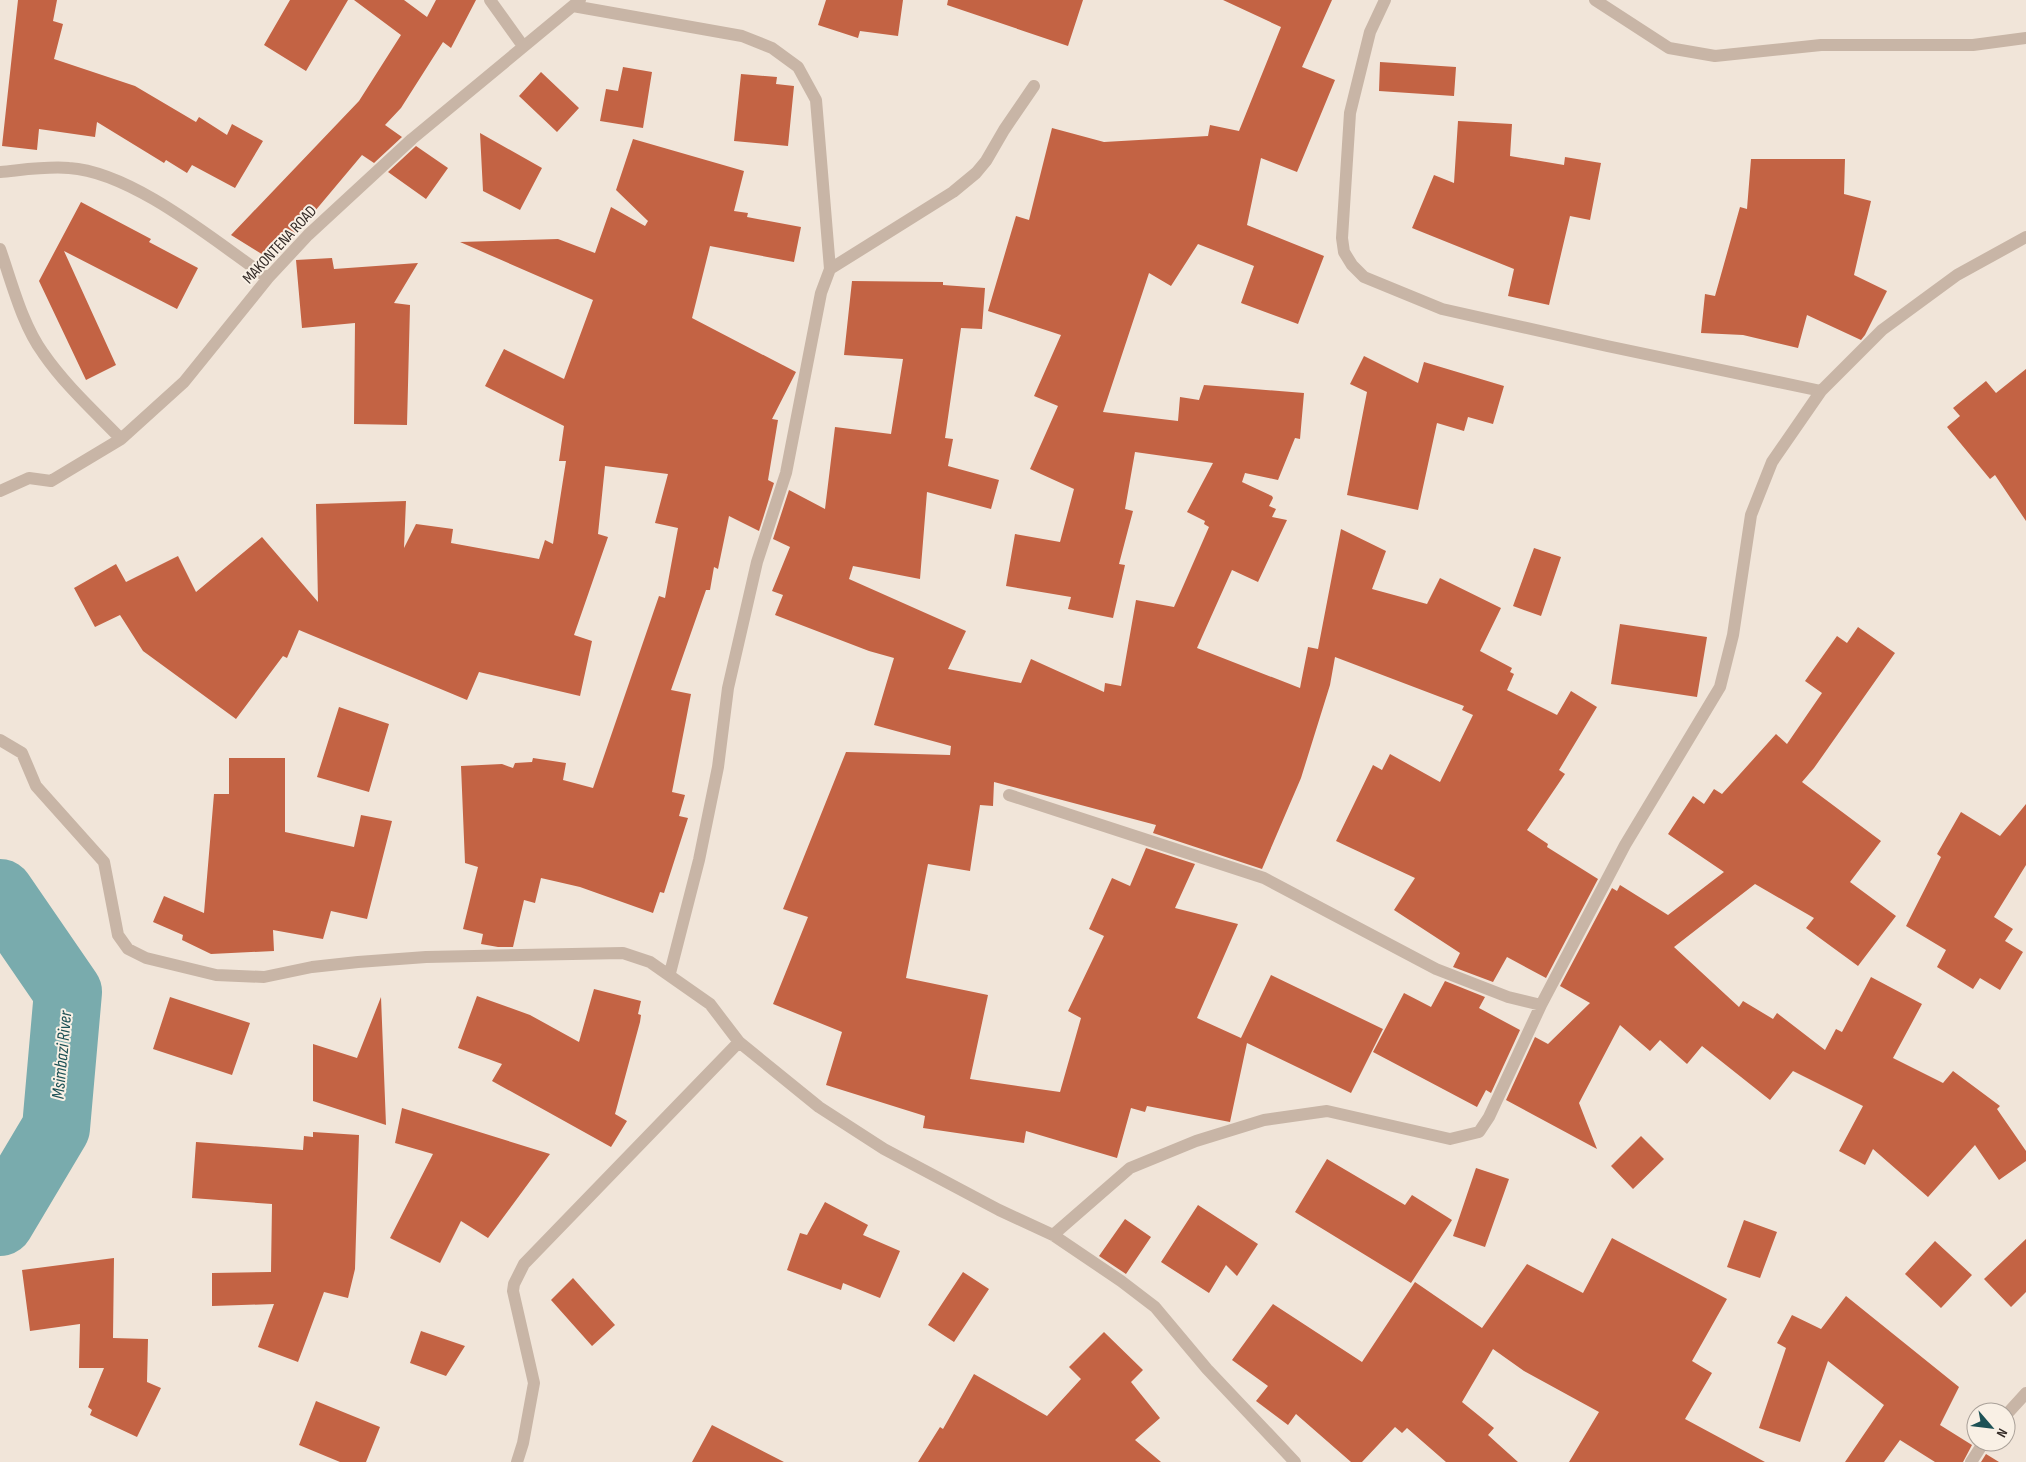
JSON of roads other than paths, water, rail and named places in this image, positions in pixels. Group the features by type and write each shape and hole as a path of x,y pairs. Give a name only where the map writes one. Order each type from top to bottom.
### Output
{"street":[{"path":"490,0 523,46"},
{"path":"1385,0 1370,32 1350,113 1342,238 1344,252 1352,265 1364,277 1442,309 1607,346 1821,390"},
{"path":"1595,0 1669,48 1715,56 1820,45 1972,45 2026,38"},
{"path":"577,3 742,36 772,48 798,67 816,100 830,269 821,293 786,473 757,562 732,668 718,767 699,860 670,973"},
{"name":"MAKONTENA ROAD","path":"0,491 29,478 51,481 121,439 184,382 268,278 308,235 412,139 577,3"},
{"path":"830,269 953,192 976,173 986,161 1004,130 1034,86"},
{"path":"0,172 69,168 109,177 146,196 268,278"},
{"path":"1053,1235 1130,1168 1196,1141 1264,1120 1327,1112 1450,1139 1479,1132 1489,1117 1541,1005 1625,845 1720,687 1733,635 1751,515 1772,462 1821,390 1882,330 1957,275 2026,237"},
{"path":"0,250 26,320 42,352 63,379 121,439"},
{"path":"0,740 22,752 36,786 104,862 118,935 128,949 146,958 216,975 264,977 312,967 426,957 623,953 650,962 670,973 710,1004 740,1042 819,1107 884,1149 999,1210 1053,1235 1155,1306 1207,1369 1295,1462"},
{"path":"1009,795 1264,878 1436,969 1508,996 1541,1005"},
{"path":"517,1462 523,1443 534,1383 513,1291 521,1271 531,1257 740,1042"},
{"path":"2016,1404 2026,1393"}],"waterway":[{"name":"Msimbazi River","path":"0,893 68,992 56,1128 0,1222"}]}
